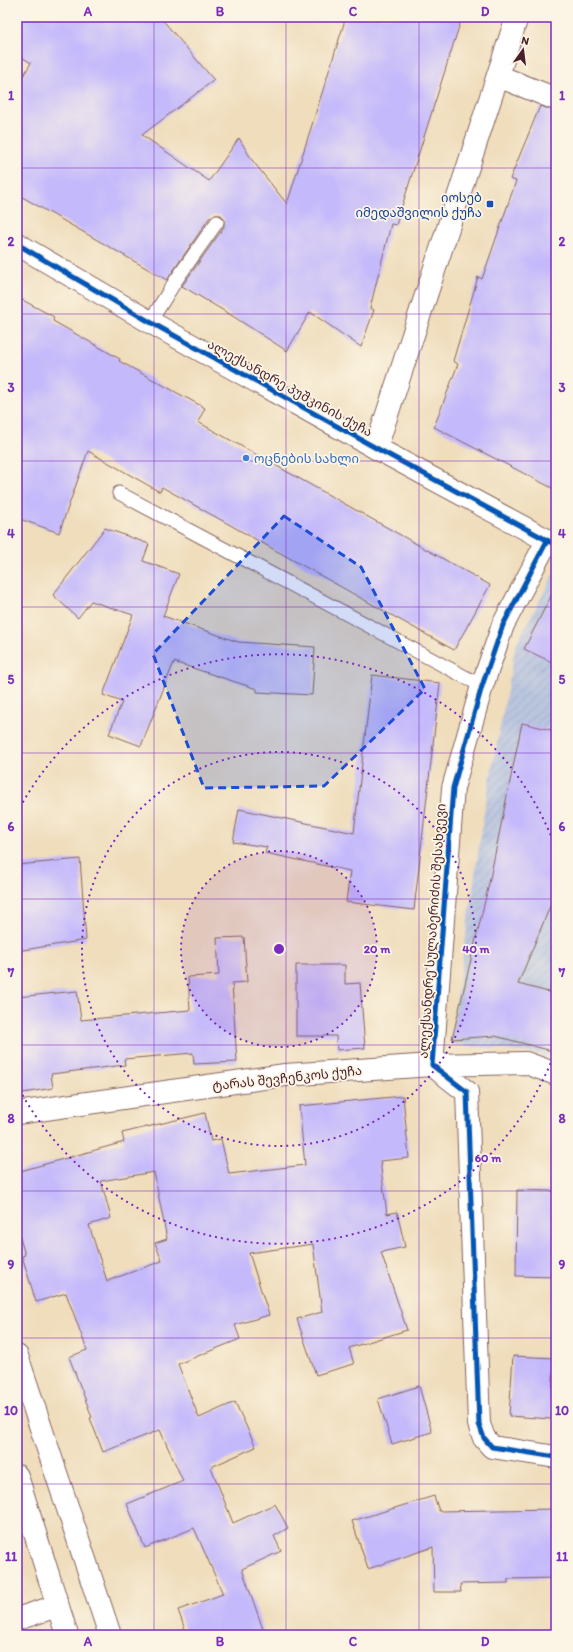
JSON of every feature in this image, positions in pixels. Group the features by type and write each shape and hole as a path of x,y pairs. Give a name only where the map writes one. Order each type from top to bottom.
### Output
{"street":[{"path":"376,448 517,17"},
{"path":"498,76 556,99"},
{"name":"ალექსანდრე პუშკინის ქუჩა","path":"17,244 150,322 376,448 552,543"},
{"name":"ალექსანდრე სულაბერიძის შესახვევი","path":"552,543 503,625 482,686 453,788 432,1065 467,1092 479,1424 484,1438 492,1447 556,1457"},
{"name":"ტარას შევჩენკოს ქუჩა","path":"17,1113 286,1075 432,1065 526,1063 556,1074"},
{"path":"17,1356 110,1635"},
{"path":"17,1476 67,1635"},
{"path":"17,1619 57,1606"}],"lane":[{"path":"150,322 176,280 217,222"},
{"path":"119,494 482,686"}],"highlighted area":[{"path":"284,516 361,567 425,689 324,786 204,788 153,654"}],"shaded area":[{"path":"555,572 556,1061 534,1053 450,1044 486,800 516,644"}],"building":[{"path":"17,17 160,17 214,80 142,135 209,181 239,138 252,160 287,204 346,17 462,17 396,225 391,224 370,308 374,310 361,347 310,312 287,351 182,286 224,227 224,219 221,215 214,215 210,217 167,280 17,194 17,86 31,63 17,54"},
{"path":"540,106 556,111 556,490 434,427 458,364 453,361 478,277 482,279 516,181 510,179"},
{"path":"17,297 54,317 53,321 120,359 119,361 205,408 198,422 490,585 454,650 162,487 160,492 88,451 59,533 17,518"},
{"path":"105,528 149,544 143,561 179,574 163,616 238,642 315,647 312,695 257,692 257,689 174,662 141,746 109,734 122,702 103,695 133,615 91,601 78,618 53,595"},
{"path":"556,586 556,664 524,649"},
{"path":"372,675 440,683 414,910 346,902 350,871 265,853 267,847 233,842 239,809 354,833"},
{"path":"522,723 556,731 556,892 518,984 556,994 556,1052 495,1036 452,1039 488,888"},
{"path":"80,859 86,940 17,951 17,865"},
{"path":"244,937 247,982 232,983 237,1062 194,1064 193,1053 124,1059 125,1065 51,1074 53,1088 17,1094 17,997 77,991 81,1020 190,1010 188,977 219,975 217,938"},
{"path":"296,965 345,965 345,984 360,983 365,1048 337,1050 336,1036 296,1036"},
{"path":"403,1096 409,1158 380,1161 387,1214 397,1212 405,1247 381,1252 407,1330 349,1348 354,1364 316,1375 297,1319 322,1312 313,1244 249,1253 269,1315 235,1325 240,1339 178,1364 199,1418 235,1402 256,1447 211,1467 233,1523 275,1504 288,1528 274,1536 281,1551 242,1569 265,1635 187,1635 178,1610 223,1594 194,1528 145,1548 127,1504 183,1481 160,1430 103,1452 90,1418 92,1417 69,1357 87,1350 66,1293 36,1302 22,1256 25,1255 17,1228 17,1172 124,1142 122,1133 205,1113 211,1141 221,1139 229,1174 305,1165 299,1106","holes":["154,1172 167,1239 155,1243 162,1261 107,1281 89,1225 111,1218 101,1181"]},
{"path":"517,1190 556,1191 556,1277 516,1276"},
{"path":"513,1356 554,1358 551,1419 509,1416"},
{"path":"419,1386 432,1432 392,1444 378,1399"},
{"path":"434,1496 439,1511 556,1509 556,1578 508,1579 508,1583 460,1584 461,1592 434,1592 433,1547 368,1569 352,1521"}],"cycle path":[{"path":"17,244 150,322 376,448 556,545"},
{"path":"547,541 503,625 482,686 453,788 432,1065 467,1092 479,1424 484,1438 492,1447 556,1457"}],"place":[{"name":"იოსებ იმედაშვილის ქუჩა","path":"490,204"},
{"name":"ოცნების სახლი","path":"246,458"}]}
